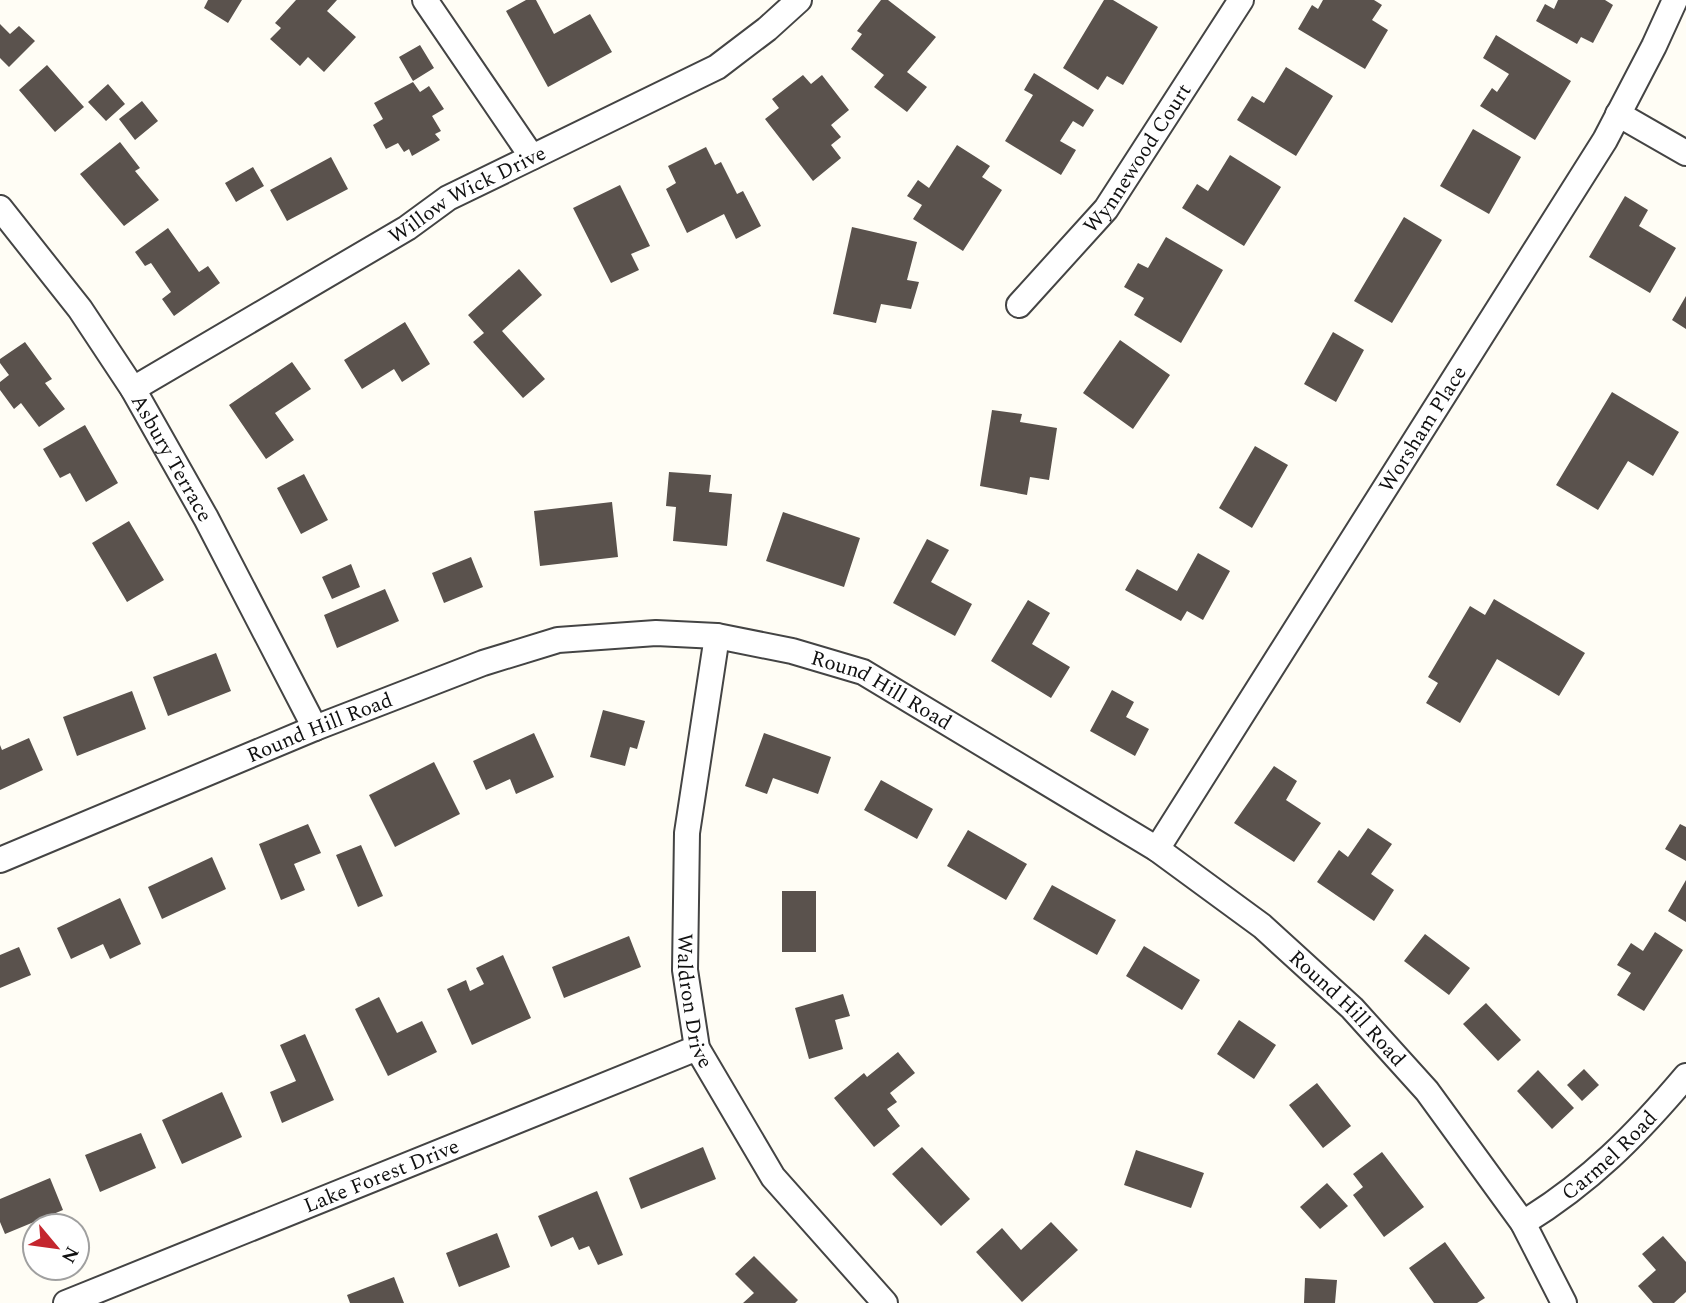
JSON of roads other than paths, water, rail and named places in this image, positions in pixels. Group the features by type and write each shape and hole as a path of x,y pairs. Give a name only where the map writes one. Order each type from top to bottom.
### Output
{"street":[{"path":"425,0 532,157"},
{"name":"Willow Wick Drive","path":"133,389 407,228 448,198 717,66 767,29 799,0"},
{"name":"Wynnewood Court","path":"1019,305 1105,209 1241,0"},
{"name":"Worsham Place","path":"1157,849 1605,140 1675,0"},
{"path":"1618,114 1686,153"},
{"name":"Asbury Terrace","path":"0,208 80,309 133,389 206,518 315,728"},
{"name":"Round Hill Road","path":"0,860 315,728 484,663 558,640 656,633 717,636 792,651 863,672 1157,849 1262,926 1352,1008 1427,1091 1523,1223 1564,1303"},
{"name":"Waldron Drive","path":"717,636 687,833 685,970 697,1048 773,1177 885,1303"},
{"name":"Lake Forest Drive","path":"66,1303 697,1048"},
{"name":"Carmel Road","path":"1523,1223 1562,1199 1617,1153 1686,1076"}]}
